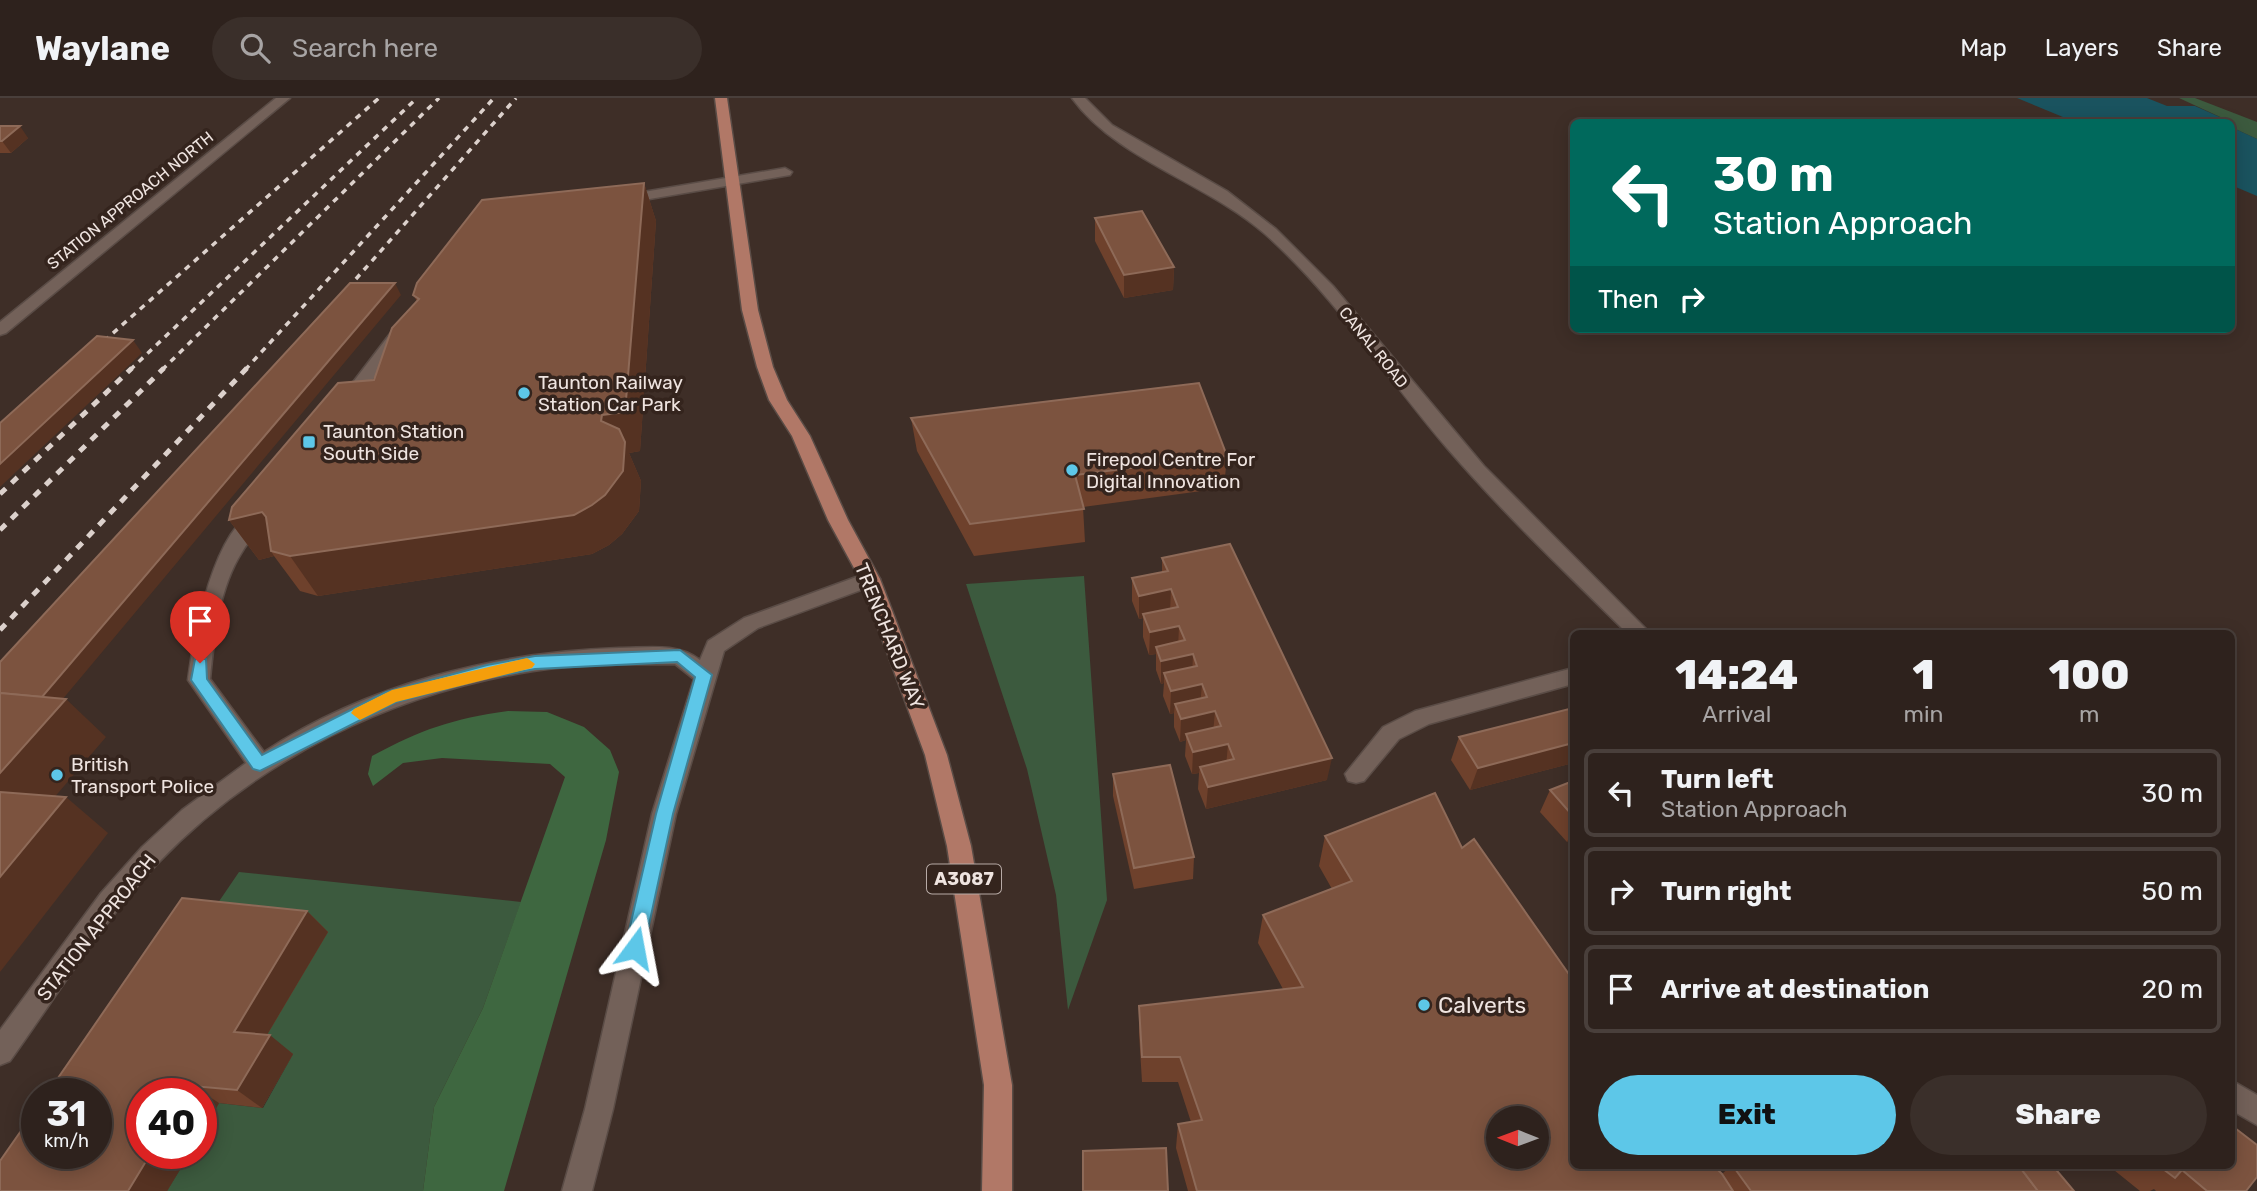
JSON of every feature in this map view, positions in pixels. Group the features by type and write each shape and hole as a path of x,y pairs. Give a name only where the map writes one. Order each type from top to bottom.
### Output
{"main road":[{"name":"TRENCHARD WAY","path":"721,98 735,180 750,310 765,367 778,400 801,436 838,520 870,579 936,755 958,846 998,1085 997,1191"}],"street":[{"name":"STATION APPROACH NORTH","path":"0,330 284,98"},
{"name":"CANAL ROAD","path":"1078,98 1092,116 1115,132 1204,182 1241,207 1322,283 1455,446 1637,630"},
{"path":"597,202 636,204 735,180 785,173"},
{"path":"331,422 408,322"},
{"path":"260,764 199,680 209,620 230,555 272,499"},
{"path":"577,1191 599,1109 664,814 704,675 715,647 751,623 870,579"},
{"name":"STATION APPROACH","path":"0,1052 107,907 150,855 193,815 260,764 392,697 487,671 535,663 680,656 704,675"},
{"path":"1356,774 1391,733 1423,717 1570,677"},
{"path":"2235,1097 2257,1111"}],"green space":[{"path":"2179,98 2195,98 2257,122 2257,139 2235,129 2235,119 2224,119"},
{"path":"1084,576 1107,900 1068,1010 1056,895 1027,769 966,584"},
{"path":"508,711 547,712 584,727 610,750 619,772 606,840 504,1191 423,1191 434,1107 483,1008 565,777 550,764 442,758 403,763 373,786 368,774 372,756 406,739 438,726"},
{"path":"239,872 521,902 483,1008 434,1107 423,1191 167,1191 180,1169 217,1169 219,1103 263,1108 293,1054 258,1050 207,919"}],"water":[{"path":"2017,98 2147,98 2167,106 2195,106 2224,119 2068,119"},
{"path":"2235,129 2257,139 2257,196 2235,187"}],"building":[{"path":"0,126 20,126 0,141"},
{"name":"Taunton Railway Station Car Park","path":"644,183 625,412 602,415 601,421 619,429 625,442 623,471 605,495 574,515 290,556 271,551 266,517 262,512 229,520 232,507 338,383 374,380 392,328 419,299 413,295 417,283 482,200"},
{"path":"1142,211 1174,267 1124,275 1095,218"},
{"path":"350,283 395,283 42,697 0,693 0,662"},
{"path":"97,336 133,340 0,464 0,423"},
{"name":"Firepool Centre For Digital Innovation","path":"1199,383 1227,456 1075,475 1084,509 970,524 911,418"},
{"path":"1230,544 1332,758 1208,787 1200,767 1234,759 1228,744 1193,752 1186,734 1221,726 1215,711 1181,719 1175,704 1207,697 1202,684 1171,691 1164,673 1197,666 1193,654 1161,661 1156,647 1185,640 1179,626 1150,632 1143,614 1178,607 1171,589 1139,596 1132,578 1168,571 1162,558"},
{"path":"0,693 66,699 0,773"},
{"path":"1570,709 1570,744 1478,768 1459,737"},
{"path":"1170,765 1194,857 1134,868 1113,774"},
{"path":"1570,782 1570,813 1550,790"},
{"path":"0,792 66,797 0,877"},
{"name":"Calverts","path":"1435,793 1462,848 1474,839 1570,976 1570,1169 1717,1169 1733,1191 1197,1191 1178,1124 1202,1120 1180,1057 1142,1057 1139,1006 1303,987 1263,915 1352,881 1325,836"},
{"path":"182,898 307,911 234,1032 270,1035 237,1090 217,1088 217,1078 126,1078 126,1169 141,1169 128,1191 0,1191 0,1161 21,1131 21,1169 112,1169 112,1078 58,1078"},
{"path":"2235,1128 2257,1145 2257,1177 2246,1191 2207,1191 2182,1170 2175,1178 2163,1169 2235,1169"},
{"path":"1166,1148 1168,1191 1083,1191 1083,1151"},
{"path":"1735,1169 2021,1169 2038,1191 1751,1191"},
{"path":"2021,1169 2056,1169 2074,1191 2038,1191"}],"railway":[{"path":"95,349 379,98"},
{"path":"130,370 417,98"},
{"path":"162,370 439,98"},
{"path":"245,370 494,98"},
{"path":"340,297 516,98"},
{"path":"0,494 132,368"},
{"path":"0,530 164,368"},
{"path":"0,630 247,368"}],"slow traffic":[{"path":"360,713 392,697 487,671 527,664"}],"place":[{"name":"Taunton Railway Station Car Park","path":"524,393"},
{"name":"Taunton Station South Side","path":"309,442"},
{"name":"Firepool Centre For Digital Innovation","path":"1072,470"},
{"name":"British Transport Police","path":"57,775"},
{"name":"Calverts","path":"1424,1005"}],"route":[{"path":"200,663 199,680 260,764 392,697 487,671 535,663 680,656 704,675 664,814 635,948"}]}
